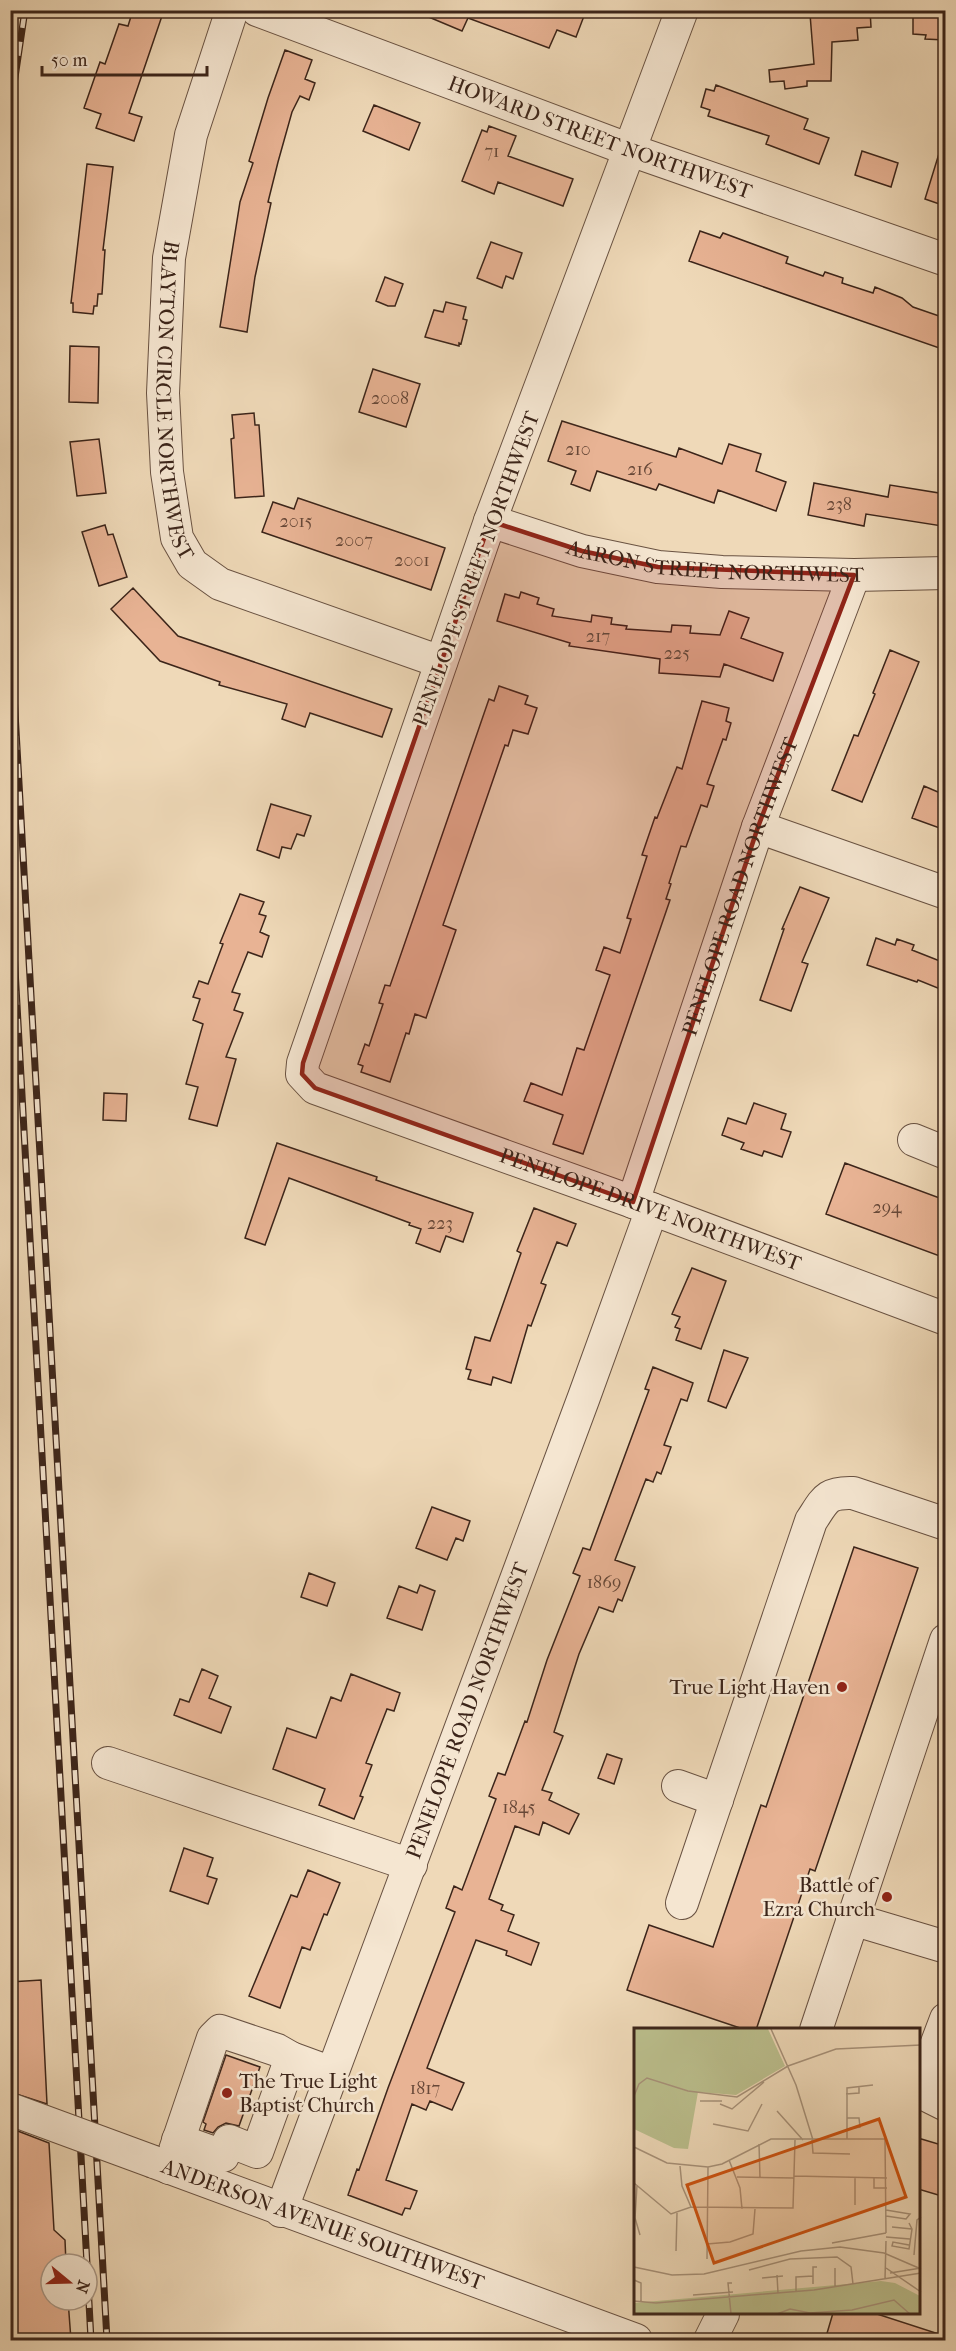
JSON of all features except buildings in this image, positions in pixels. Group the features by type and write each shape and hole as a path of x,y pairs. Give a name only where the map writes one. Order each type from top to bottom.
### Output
{"street":[{"name":"BLAYTON CIRCLE NORTHWEST","path":"232,10 191,135 170,258 163,393 167,472 177,538 192,564 219,584 441,662"},
{"name":"HOWARD STREET NORTHWEST","path":"257,10 630,150 945,260"},
{"name":"PENELOPE STREET NORTHWEST","path":"354,1103 315,1088 302,1074 303,1063 490,521 682,10"},
{"name":"AARON STREET NORTHWEST","path":"490,521 582,551 658,567 722,572 854,575 945,573"},
{"name":"PENELOPE ROAD NORTHWEST","path":"281,2211 411,1865 642,1206 758,826 854,575"},
{"path":"758,826 945,893"},
{"name":"PENELOPE DRIVE NORTHWEST","path":"354,1103 642,1206 945,1319"},
{"path":"914,1140 945,1153"},
{"path":"682,1903 812,1521 825,1500 838,1493 853,1493 945,1524"},
{"path":"817,2028 945,1640"},
{"path":"108,1763 411,1865"},
{"path":"678,1786 717,1800"},
{"path":"852,1919 945,1947"},
{"path":"945,2019 921,2085 926,2095 945,2105"},
{"path":"291,2058 257,2152 229,2141 223,2156 167,2157 215,2034 224,2031 332,2073"},
{"name":"ANDERSON AVENUE SOUTHWEST","path":"10,2109 167,2157 281,2211 636,2340"},
{"path":"710,2340 722,2315"}],"highlighted area":[{"path":"490,521 582,551 658,567 854,575 758,827 633,1202 315,1088 302,1074 303,1063"}],"railway":[{"path":"10,17 12,10"},
{"path":"10,111 25,10"},
{"path":"10,624 107,2340"},
{"path":"10,879 86,2252"},
{"path":"10,1915 14,1981"},
{"path":"89,2312 91,2340"}],"place":[{"name":"True Light Haven","path":"842,1687"},
{"name":"Battle of Ezra Church","path":"887,1897"},
{"name":"The True Light Baptist Church","path":"227,2093"}]}
